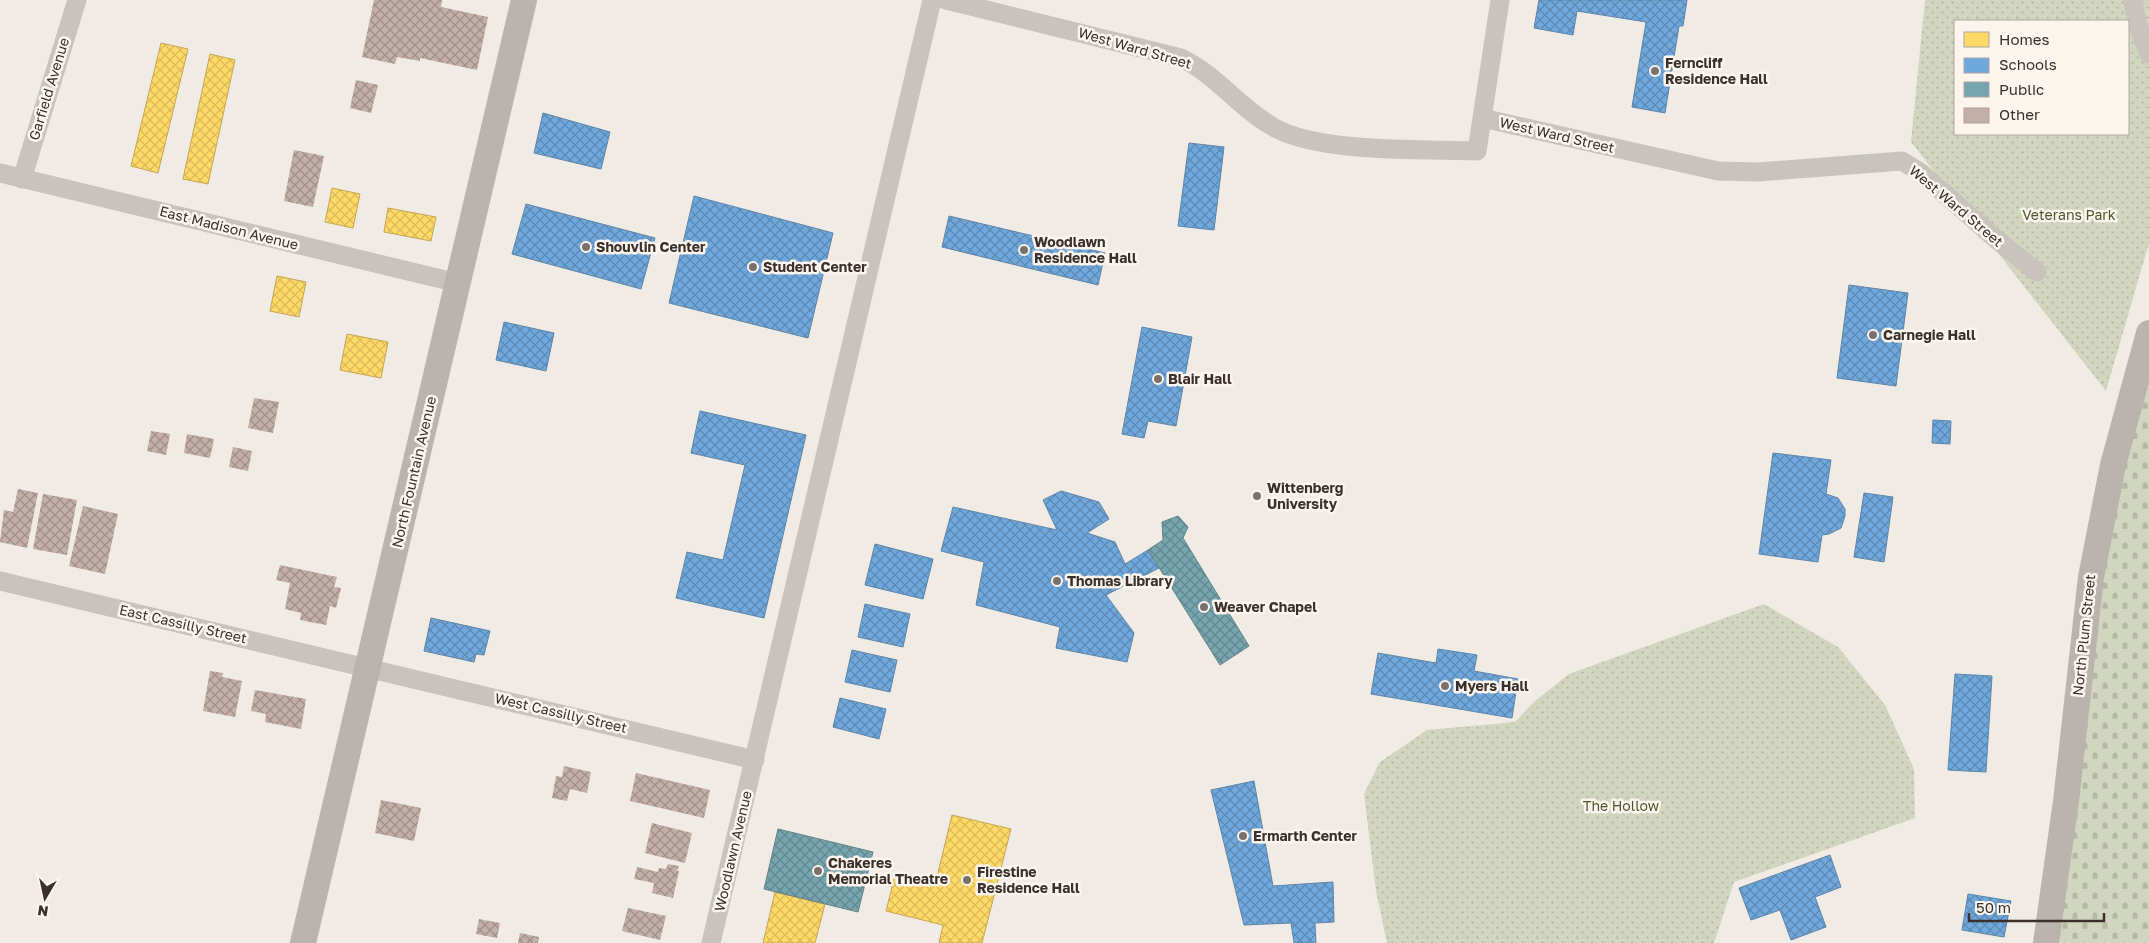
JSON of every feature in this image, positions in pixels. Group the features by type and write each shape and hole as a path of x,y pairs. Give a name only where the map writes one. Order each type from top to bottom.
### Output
{"street":[{"name":"Garfield Avenue","path":"22,179 77,0"},
{"name":"North Fountain Avenue","path":"303,943 524,0"},
{"name":"Woodlawn Avenue","path":"711,943 932,0"},
{"name":"West Ward Street","path":"946,0 1181,58 1200,67 1253,114 1276,128 1297,137 1322,143 1477,151 1482,118 1718,171 1758,172 1902,161 1920,172 1996,239 2037,272"},
{"path":"1482,118 1500,0"},
{"path":"2133,0 2137,23 2149,54"},
{"name":"East Madison Avenue","path":"0,173 458,283"},
{"name":"North Plum Street","path":"2046,943 2066,801 2091,576 2113,465 2149,333"},
{"name":"East Cassilly Street","path":"0,581 367,668"},
{"name":"West Cassilly Street","path":"367,668 755,760"}],"green space":[{"name":"Veterans Park","path":"1925,0 2149,0 2149,243 2106,391 1911,142"},
{"path":"2149,336 2149,943 2046,943 2091,576"},
{"name":"The Hollow","path":"1764,604 1838,647 1885,705 1914,769 1915,818 1734,882 1714,943 1387,943 1376,891 1364,794 1380,762 1427,730 1515,722 1534,702 1569,674"}],"building: Homes":[{"path":"161,43 188,49 158,173 131,166"},
{"path":"210,54 235,60 208,184 183,179"},
{"path":"332,188 360,194 353,228 325,222"},
{"path":"388,208 436,217 431,241 384,232"},
{"path":"277,276 306,282 299,317 270,311"},
{"path":"347,334 388,342 381,378 340,370"},
{"name":"Firestine Residence Hall","path":"952,815 1011,829 982,943 939,943 943,925 886,911 895,875 935,885"},
{"path":"775,892 825,904 815,943 763,943"}],"building: Schools":[{"name":"Ferncliff Residence Hall","path":"1539,0 1687,0 1683,26 1679,26 1665,113 1632,107 1646,22 1577,11 1573,35 1534,28"},
{"path":"543,113 610,132 601,169 534,153"},
{"path":"1189,143 1224,147 1214,230 1178,226"},
{"path":"694,196 833,233 808,338 669,303"},
{"path":"526,204 655,238 641,289 512,254"},
{"name":"Woodlawn Residence Hall","path":"949,216 1105,253 1098,285 942,247"},
{"name":"Carnegie Hall","path":"1849,285 1908,293 1896,386 1837,378"},
{"path":"504,322 554,333 546,371 496,360"},
{"name":"Blair Hall","path":"1142,327 1192,337 1176,426 1148,421 1144,438 1122,434"},
{"path":"700,411 806,435 764,618 676,598 687,552 723,560 745,465 691,453"},
{"path":"1933,420 1951,421 1950,444 1932,443"},
{"path":"1773,453 1831,460 1826,494 1838,498 1845,509 1845,516 1841,528 1822,535 1818,562 1759,554"},
{"name":"Thomas Library","path":"1061,491 1099,502 1109,519 1087,533 1115,542 1125,564 1148,550 1159,568 1106,595 1134,633 1127,662 1056,648 1060,627 976,605 984,562 941,551 953,507 1057,530 1043,500"},
{"path":"1864,493 1893,497 1884,562 1854,557"},
{"path":"875,544 933,559 923,599 865,585"},
{"path":"865,604 910,614 903,647 858,637"},
{"path":"431,618 490,631 484,655 476,654 474,662 424,651"},
{"name":"Myers Hall","path":"1438,649 1477,655 1474,671 1518,679 1512,718 1371,694 1378,653 1436,663"},
{"path":"852,650 897,660 890,692 845,682"},
{"path":"1955,674 1992,676 1986,772 1948,770"},
{"path":"840,698 886,709 879,739 833,727"},
{"name":"Ermarth Center","path":"1254,781 1273,886 1333,882 1334,922 1315,923 1316,943 1294,943 1291,923 1244,925 1211,790"},
{"path":"1830,855 1841,887 1815,897 1826,927 1791,940 1780,910 1751,920 1739,888"},
{"path":"1968,894 2011,901 2004,937 1962,930"}],"building: Public":[{"name":"Weaver Chapel","path":"1178,516 1188,527 1183,538 1249,646 1220,665 1148,550 1163,540 1162,522"},
{"name":"Chakeres Memorial Theatre","path":"778,829 873,852 858,912 764,889"}],"building: Other":[{"path":"374,0 442,0 441,7 488,17 477,70 420,58 420,61 397,57 395,64 362,57"},
{"path":"356,80 378,85 371,113 350,108"},
{"path":"294,150 324,156 313,207 284,201"},
{"path":"254,398 279,402 273,433 248,428"},
{"path":"151,431 170,434 166,455 147,451"},
{"path":"187,434 214,439 210,458 184,453"},
{"path":"233,447 252,451 248,471 229,467"},
{"path":"18,489 38,493 27,548 0,542 4,510 13,512"},
{"path":"43,494 77,500 67,555 33,549"},
{"path":"83,506 118,514 105,574 69,566"},
{"path":"280,565 337,577 334,587 341,588 336,608 330,606 326,625 300,620 301,613 285,609 290,583 276,580"},
{"path":"210,671 223,673 222,677 242,681 235,717 203,711"},
{"path":"255,690 306,699 301,729 265,722 266,714 251,711"},
{"path":"564,766 591,772 587,793 570,789 567,801 552,798 556,776 562,777"},
{"path":"636,773 710,790 704,818 630,801"},
{"path":"381,800 421,808 414,841 375,833"},
{"path":"652,823 692,833 685,863 645,853"},
{"path":"668,864 679,866 673,898 652,893 654,883 634,879 637,867 658,872 659,868 666,869"},
{"path":"628,908 666,916 660,940 622,931"},
{"path":"479,919 500,923 497,938 476,934"},
{"path":"520,933 539,937 538,943 518,943"}],"place":[{"name":"Ferncliff Residence Hall","path":"1655,71"},
{"name":"Shouvlin Center","path":"586,247"},
{"name":"Woodlawn Residence Hall","path":"1024,250"},
{"name":"Student Center","path":"753,267"},
{"name":"Carnegie Hall","path":"1873,335"},
{"name":"Blair Hall","path":"1158,379"},
{"name":"Wittenberg University","path":"1257,496"},
{"name":"Thomas Library","path":"1057,581"},
{"name":"Weaver Chapel","path":"1204,607"},
{"name":"Myers Hall","path":"1445,686"},
{"name":"Ermarth Center","path":"1243,836"},
{"name":"Chakeres Memorial Theatre","path":"818,871"},
{"name":"Firestine Residence Hall","path":"967,880"}]}
